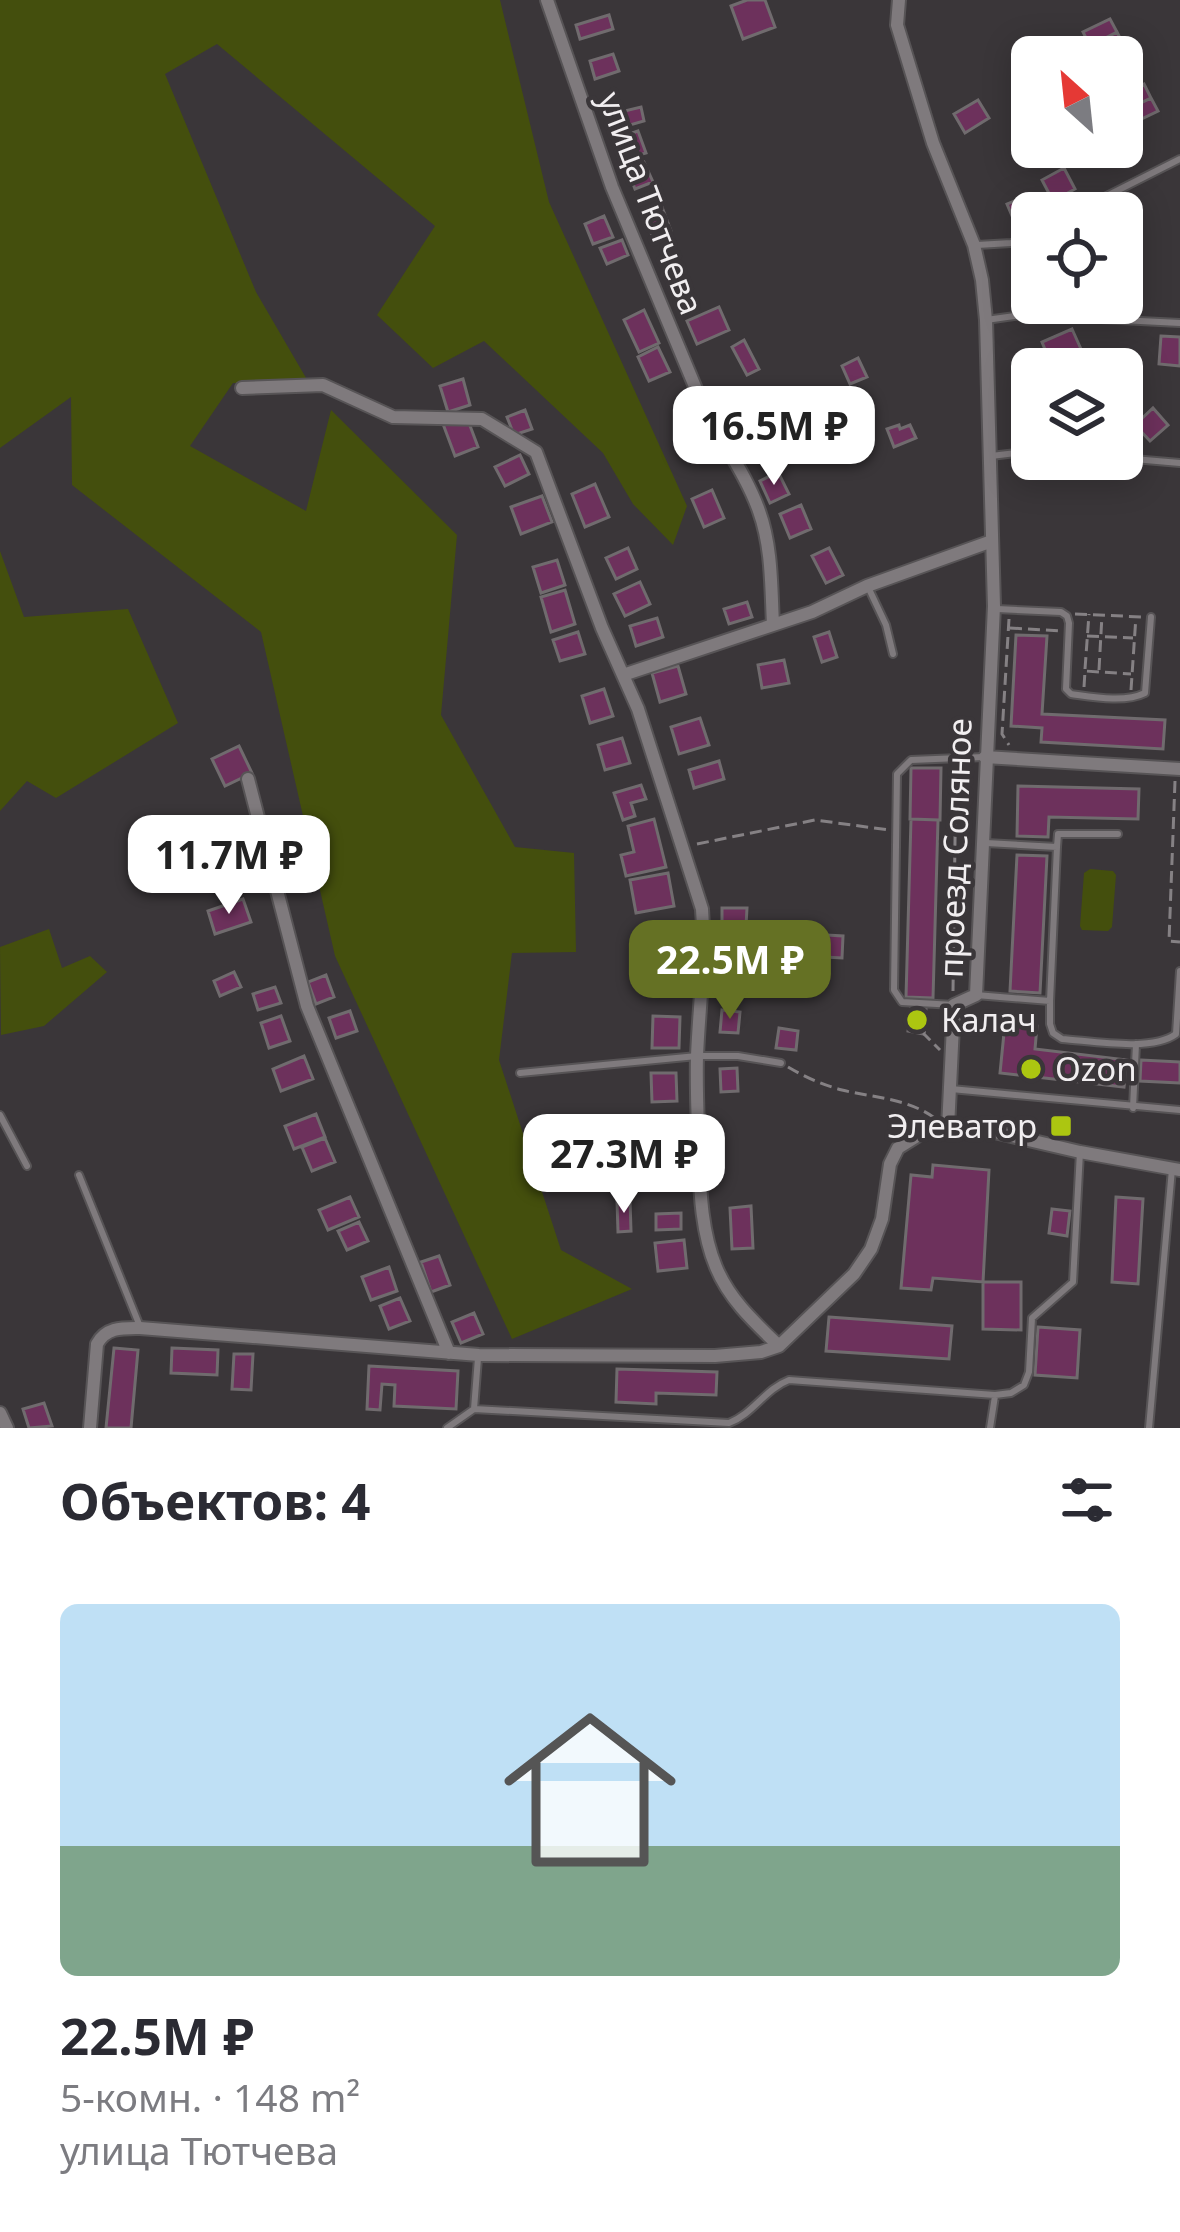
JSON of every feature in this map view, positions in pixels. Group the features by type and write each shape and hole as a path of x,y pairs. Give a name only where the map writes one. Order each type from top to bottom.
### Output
{"street":[{"name":"улица Тютчева","path":"547,0 629,230 700,401 761,516 769,551 773,624"},
{"name":"проезд Соляное","path":"899,0 897,25 933,143 974,245 986,320 994,609 976,994 954,1005 948,1128"},
{"path":"242,388 323,385 393,418 482,419 536,452 638,709 702,909 705,943 697,1056 700,1178 707,1238 730,1293 778,1346"},
{"path":"623,675 812,612 867,586 992,541"},
{"path":"985,757 1180,770"},
{"path":"248,779 307,1006 449,1353"},
{"path":"90,1428 97,1344 108,1331 140,1328 479,1354 715,1356 778,1346 854,1274 871,1249 882,1220 890,1164 898,1148 922,1133 982,1129 1176,1169"},
{"path":"0,1413 7,1428"}],"lane":[{"path":"1114,192 1180,158"},
{"path":"974,245 1011,243"},
{"path":"986,320 1022,315 1180,323"},
{"path":"991,456 1011,454"},
{"path":"1143,460 1180,463"},
{"path":"867,586 886,625 893,655"},
{"path":"994,609 1061,612 1067,616 1069,632 1066,688 1071,694 1131,698 1147,689 1151,617"},
{"path":"954,1005 902,1002 894,990 897,774 910,760 985,757"},
{"path":"1118,834 1058,834 1050,1000 1053,1033 1062,1039 1136,1044 1169,1040 1176,1034 1180,971"},
{"path":"982,843 1057,847"},
{"path":"976,994 1050,1000"},
{"path":"1132,1108 1136,1044"},
{"path":"520,1072 697,1056 782,1063"},
{"path":"949,1089 1180,1111"},
{"path":"0,1115 27,1166"},
{"path":"447,1428 474,1409 729,1423 789,1380 1010,1393 1024,1385 1029,1372 1033,1318 1073,1282 1080,1152"},
{"path":"1149,1428 1168,1208 1176,1169"},
{"path":"79,1175 140,1328"},
{"path":"1168,1208 1180,1208"},
{"path":"474,1409 479,1354"},
{"path":"990,1428 995,1395"}],"path":[{"path":"1084,695 1089,614"},
{"path":"1099,672 1102,614"},
{"path":"1067,616 1151,617"},
{"path":"1131,698 1136,616"},
{"path":"1008,628 1069,632"},
{"path":"1087,636 1134,638"},
{"path":"1085,671 1132,674"},
{"path":"954,1005 956,760"},
{"path":"684,846 814,820 896,831"},
{"path":"927,1004 924,1034 950,1060"},
{"path":"782,1063 840,1090 906,1103 948,1128"}],"green space":[{"path":"0,0 500,0 549,202 687,506 673,545 633,504 603,453 484,341 433,368 377,315 435,226 217,44 165,74 256,292 309,383 233,383 190,446 306,511 331,410 457,535 441,715 515,847 574,853 576,952 512,953 499,1060 561,1250 632,1289 512,1339 335,956 261,632 72,485 71,397 0,448"},
{"path":"0,551 24,617 128,609 178,723 56,798 27,781 0,811"},
{"path":"1090,869 1116,875 1108,931 1080,926 1084,873"},
{"path":"49,929 62,968 90,956 107,972 44,1026 1,1035 0,947"}],"building":[{"path":"765,0 775,27 743,39 731,6"},
{"path":"609,15 613,29 580,39 576,25"},
{"path":"1110,19 1117,32 1085,36 1083,32"},
{"path":"613,54 619,71 595,79 590,61"},
{"path":"1151,98 1158,111 1143,118 1143,102"},
{"path":"978,100 989,118 965,133 954,114"},
{"path":"641,107 644,121 616,129 612,114"},
{"path":"638,131 646,153 625,159 618,138"},
{"path":"644,162 653,182 635,189 627,168"},
{"path":"1064,168 1075,189 1048,192 1042,180"},
{"path":"662,207 671,231 653,238 644,214"},
{"path":"604,216 613,237 593,244 585,224"},
{"path":"622,240 628,255 607,264 600,248"},
{"path":"719,307 729,330 697,344 687,321"},
{"path":"644,310 659,343 639,352 624,320"},
{"path":"1072,329 1081,348 1044,348 1042,342"},
{"path":"1161,336 1180,337 1180,366 1159,364"},
{"path":"744,340 759,369 747,375 732,347"},
{"path":"658,347 670,372 649,381 638,357"},
{"path":"858,358 867,377 850,384 842,366"},
{"path":"463,379 470,405 448,412 440,386"},
{"path":"1153,408 1168,425 1150,441 1143,434 1143,417"},
{"path":"525,410 532,429 514,435 507,417"},
{"path":"469,423 478,447 455,456 443,424"},
{"path":"899,425 900,429 910,425 916,438 894,447 887,429"},
{"path":"767,433 776,451 758,460 749,442"},
{"path":"520,455 529,474 505,486 495,467"},
{"path":"778,472 789,494 770,503 760,481"},
{"path":"595,484 609,517 585,527 572,494"},
{"path":"712,490 724,518 704,527 692,499"},
{"path":"542,496 552,522 521,534 511,507"},
{"path":"801,505 811,529 790,538 780,514"},
{"path":"628,548 637,569 616,579 606,558"},
{"path":"829,548 843,575 826,583 812,556"},
{"path":"557,560 565,585 541,593 533,567"},
{"path":"640,582 650,604 625,616 614,594"},
{"path":"565,590 575,624 551,632 541,597"},
{"path":"747,602 752,617 729,624 724,609"},
{"path":"657,618 663,637 636,646 630,626"},
{"path":"578,632 585,654 560,661 553,640"},
{"path":"829,632 837,657 822,662 814,637"},
{"path":"1016,635 1047,636 1042,714 1165,720 1163,749 1041,742 1042,728 1011,726"},
{"path":"784,660 789,683 762,688 758,665"},
{"path":"678,666 686,694 660,702 652,673"},
{"path":"604,689 613,716 590,723 582,696"},
{"path":"700,718 709,745 679,754 671,727"},
{"path":"622,738 630,763 605,770 598,745"},
{"path":"239,746 252,773 225,786 212,759"},
{"path":"719,761 724,779 694,788 689,770"},
{"path":"911,768 941,768 940,820 910,819"},
{"path":"641,785 646,799 631,803 635,816 623,820 614,793"},
{"path":"1018,786 1139,789 1138,819 1049,817 1048,837 1017,836"},
{"path":"654,819 666,867 626,876 621,855 634,852 628,826"},
{"path":"911,819 938,820 933,998 906,997"},
{"path":"224,826 229,842 208,849 202,833"},
{"path":"1017,855 1047,856 1040,993 1010,991"},
{"path":"668,873 674,906 636,913 630,880"},
{"path":"243,899 251,922 215,934 208,911"},
{"path":"722,908 747,908 746,926 722,925"},
{"path":"719,931 743,932 742,949 718,948"},
{"path":"826,935 843,936 842,958 825,957"},
{"path":"721,965 745,965 746,984 721,984"},
{"path":"234,972 241,987 220,996 214,981"},
{"path":"326,975 334,997 316,1004 308,982"},
{"path":"275,987 281,1003 258,1010 253,994"},
{"name":"Калач","path":"911,1007 926,1009 923,1034 908,1031"},
{"path":"722,1010 740,1012 738,1033 720,1032"},
{"path":"350,1011 357,1031 336,1038 329,1018"},
{"path":"281,1016 290,1041 269,1048 261,1023"},
{"path":"653,1016 680,1017 679,1048 652,1048"},
{"path":"1005,1023 1037,1026 1035,1049 1127,1060 1124,1087 1000,1073"},
{"path":"779,1028 798,1031 796,1050 776,1048"},
{"path":"304,1056 313,1079 281,1091 273,1069"},
{"path":"1141,1060 1180,1062 1180,1083 1140,1081"},
{"path":"737,1068 738,1091 721,1092 720,1069"},
{"path":"651,1073 676,1073 677,1101 652,1102"},
{"path":"316,1114 325,1137 294,1149 285,1126"},
{"path":"674,1128 674,1153 649,1154 649,1129"},
{"path":"325,1138 335,1162 312,1171 302,1147"},
{"path":"676,1159 678,1184 656,1186 653,1161"},
{"path":"933,1165 989,1170 983,1282 933,1278 931,1290 901,1288 911,1175 932,1177"},
{"path":"350,1197 359,1217 328,1230 319,1210"},
{"path":"1116,1197 1143,1199 1138,1284 1112,1282"},
{"path":"630,1200 631,1231 618,1232 617,1201"},
{"path":"751,1206 753,1248 732,1249 730,1208"},
{"path":"1052,1209 1070,1211 1067,1236 1049,1233"},
{"path":"681,1213 681,1229 656,1230 656,1214"},
{"path":"359,1222 368,1241 347,1250 338,1231"},
{"path":"684,1240 687,1268 658,1271 655,1243"},
{"path":"439,1256 450,1285 431,1292 421,1262"},
{"path":"389,1267 397,1291 371,1300 362,1277"},
{"path":"983,1282 1021,1282 1021,1330 983,1329"},
{"path":"400,1298 410,1321 389,1329 380,1306"},
{"path":"474,1313 483,1334 461,1343 452,1322"},
{"path":"829,1317 952,1326 949,1359 826,1351"},
{"path":"1038,1327 1080,1330 1077,1378 1035,1375"},
{"path":"114,1348 138,1350 131,1428 106,1428"},
{"path":"172,1348 218,1350 217,1375 171,1373"},
{"path":"234,1354 253,1354 251,1390 232,1389"},
{"path":"369,1366 458,1371 456,1409 394,1406 395,1385 382,1384 380,1410 367,1409"},
{"path":"617,1369 717,1372 716,1395 656,1393 656,1404 616,1402"},
{"path":"44,1403 52,1426 29,1428 23,1409"}],"place":[{"name":"Калач","path":"917,1020"},
{"name":"Ozon","path":"1031,1069"},
{"name":"Элеватор","path":"1061,1126"}]}
